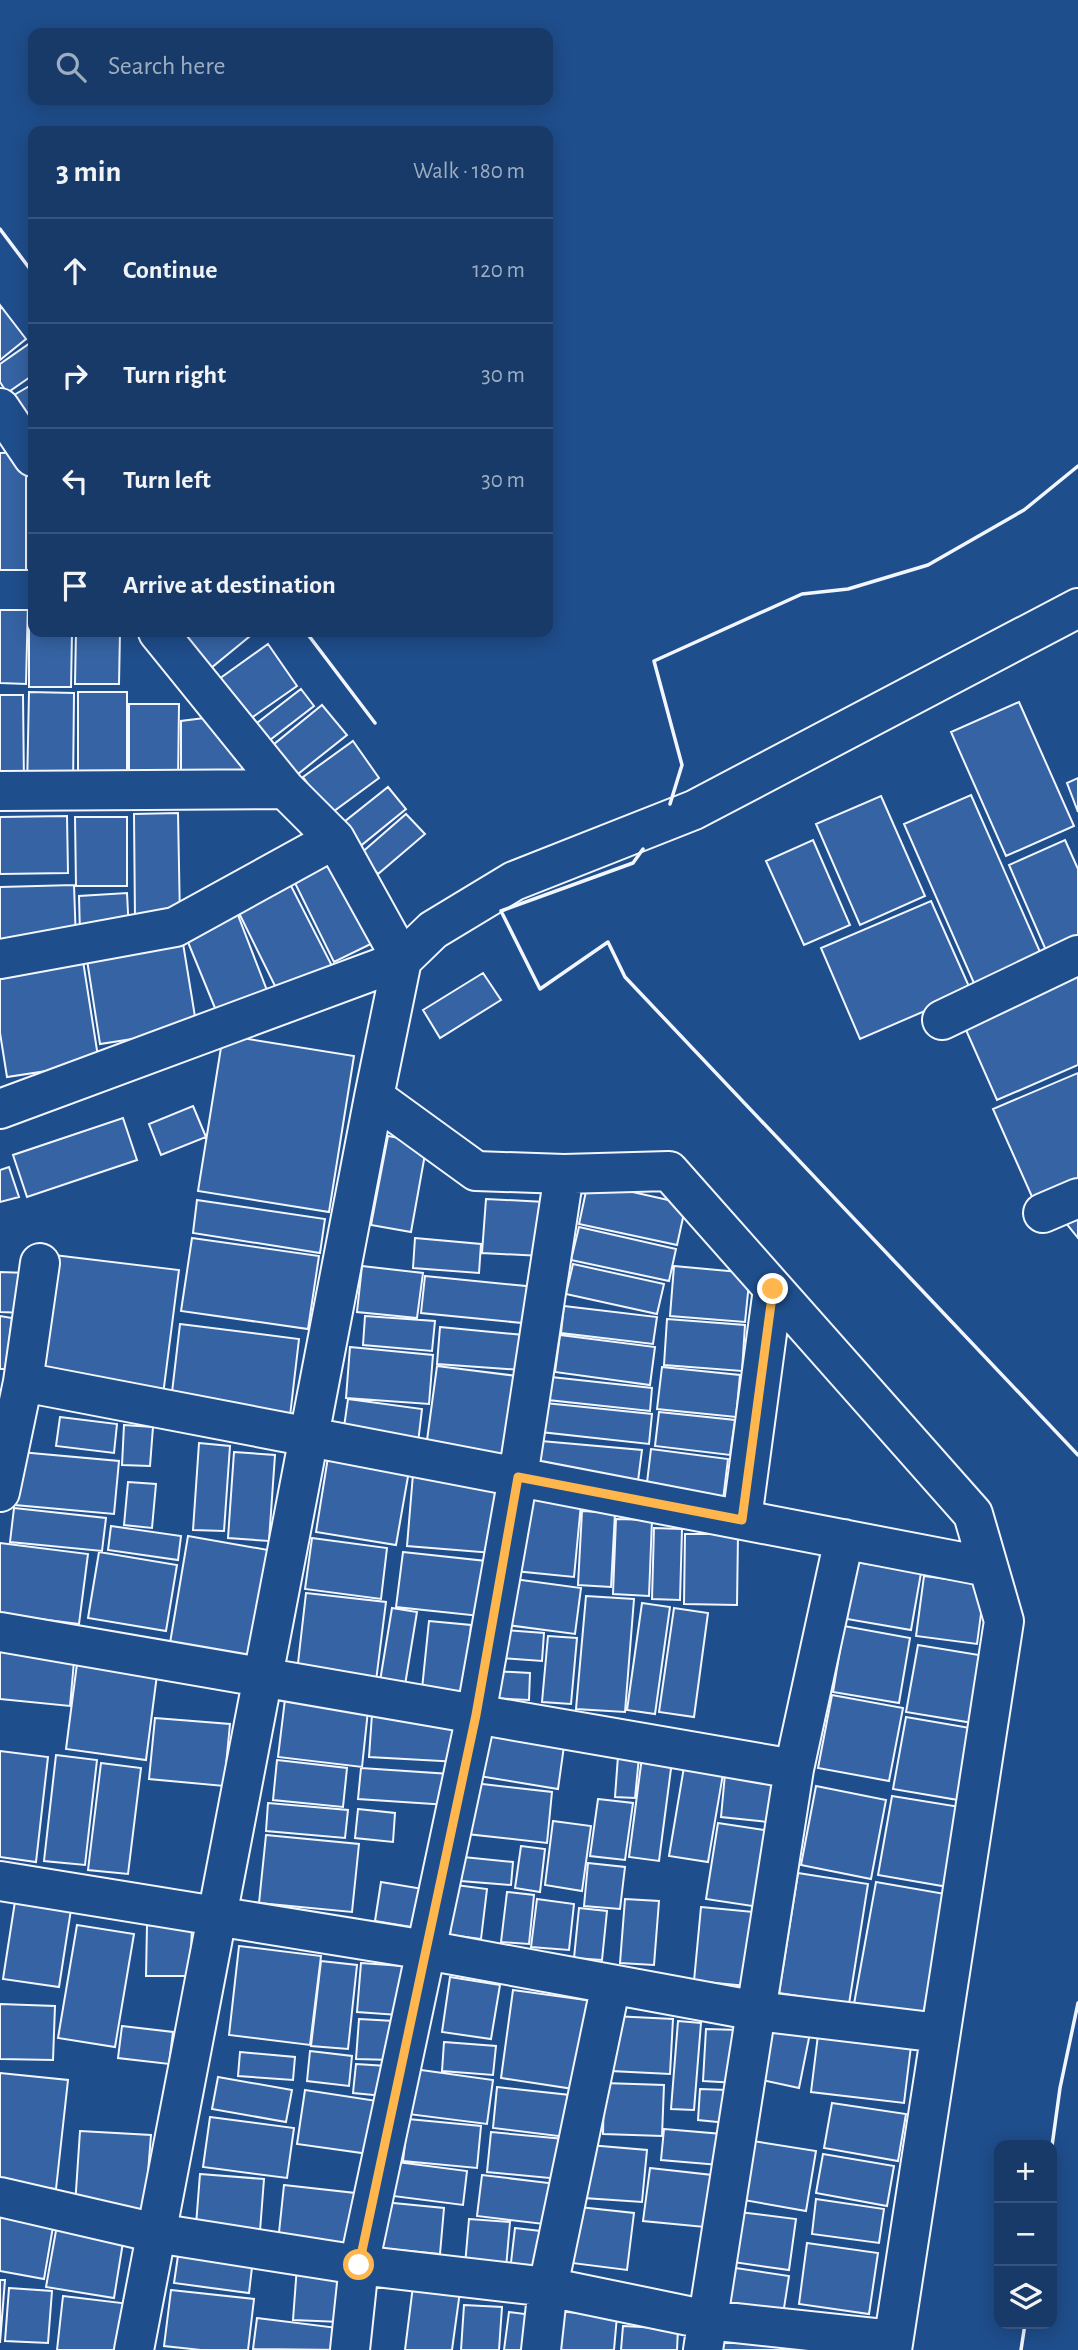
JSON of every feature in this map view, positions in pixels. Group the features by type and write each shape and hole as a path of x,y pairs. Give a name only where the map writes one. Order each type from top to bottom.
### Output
{"street":[{"path":"0,408 28,450"},
{"path":"0,590 28,590"},
{"path":"0,1109 402,960 433,930 514,881 694,810 1078,608"},
{"path":"134,2350 402,960 335,839 285,789 162,637"},
{"path":"0,791 285,789"},
{"path":"0,959 176,928 335,839"},
{"path":"942,1020 1078,956"},
{"path":"0,2197 156,2234 359,2265 548,2287 705,2335 892,2345 1004,1622 973,1514 669,1171 564,1174 476,1171 374,1097"},
{"path":"350,2350 359,2265 476,1715 518,1477 564,1174"},
{"path":"1043,1213 1078,1198"},
{"path":"0,1492 23,1382 40,1263"},
{"path":"742,1520 773,1289"},
{"path":"23,1382 988,1567"},
{"path":"705,2335 794,1769 844,1539"},
{"path":"0,1632 794,1769"},
{"path":"0,1881 426,1950 757,2011 940,2033"},
{"path":"541,2350 548,2287 611,1984"}],"building":[{"path":"0,305 26,339 0,360"},
{"path":"28,344 28,378 7,393 0,382 0,364"},
{"path":"28,387 28,417 14,395"},
{"path":"26,452 26,573 0,573 0,453"},
{"path":"0,600 28,601 26,684 0,683"},
{"path":"29,637 72,637 71,687 29,687"},
{"path":"76,637 120,637 119,684 75,684"},
{"path":"185,637 249,637 211,668"},
{"path":"268,644 297,686 247,721 219,679"},
{"path":"301,689 314,706 266,743 253,726"},
{"path":"29,692 74,693 73,790 27,789"},
{"path":"78,692 127,692 127,786 78,786"},
{"path":"0,695 23,695 24,785 0,785"},
{"path":"1019,702 1074,826 1006,856 951,732"},
{"path":"129,704 179,704 178,783 129,782"},
{"path":"322,705 347,735 298,774 273,745"},
{"path":"212,717 258,783 181,780 181,721"},
{"path":"353,741 379,778 330,814 303,777"},
{"path":"1078,778 1078,812 1067,783"},
{"path":"388,787 406,809 358,848 339,826"},
{"path":"971,795 1044,961 977,990 904,824"},
{"path":"881,796 925,896 860,925 816,824"},
{"path":"178,813 180,919 135,919 134,814"},
{"path":"406,814 425,834 378,874 360,854"},
{"path":"67,816 68,873 0,874 0,817"},
{"path":"75,817 127,817 127,886 76,886"},
{"path":"813,840 850,925 804,945 766,861"},
{"path":"1065,840 1078,869 1078,942 1048,955 1009,865"},
{"path":"339,854 381,939 334,962 292,877"},
{"path":"288,880 332,966 278,992 236,907"},
{"path":"74,885 76,942 0,945 0,887"},
{"path":"127,893 129,933 80,934 79,896"},
{"path":"931,901 971,991 860,1039 821,948"},
{"path":"236,910 268,993 217,1013 183,930"},
{"path":"181,931 197,1029 100,1044 85,947"},
{"path":"83,961 99,1063 7,1077 0,1033 0,973"},
{"path":"1078,970 1078,1065 997,1100 962,1021"},
{"path":"483,973 501,1000 440,1038 423,1010"},
{"path":"223,1035 354,1056 329,1212 198,1191"},
{"path":"1078,1073 1078,1180 1033,1199 993,1109"},
{"path":"193,1106 206,1137 161,1155 149,1124"},
{"path":"123,1118 137,1160 27,1197 13,1155"},
{"path":"388,1136 427,1143 411,1232 371,1225"},
{"path":"9,1167 19,1197 0,1202 0,1170"},
{"path":"588,1182 686,1204 677,1245 579,1224"},
{"path":"486,1199 545,1202 542,1256 482,1253"},
{"path":"197,1200 325,1219 320,1253 193,1233"},
{"path":"1078,1217 1078,1238 1065,1222"},
{"path":"579,1227 676,1249 669,1281 571,1260"},
{"path":"192,1238 319,1256 308,1329 181,1311"},
{"path":"415,1238 481,1244 479,1273 413,1268"},
{"path":"54,1255 179,1270 163,1395 39,1379"},
{"path":"573,1264 664,1284 657,1314 566,1294"},
{"path":"362,1266 423,1273 417,1318 357,1312"},
{"path":"674,1266 750,1273 745,1322 670,1316"},
{"path":"0,1272 27,1273 25,1313 0,1312"},
{"path":"425,1276 536,1287 532,1324 421,1313"},
{"path":"564,1306 657,1317 653,1344 561,1333"},
{"path":"0,1316 12,1318 6,1369 0,1369"},
{"path":"365,1316 435,1321 432,1351 363,1345"},
{"path":"667,1319 745,1325 742,1371 664,1365"},
{"path":"180,1324 299,1339 290,1416 171,1401"},
{"path":"440,1327 524,1335 521,1370 437,1364"},
{"path":"560,1335 655,1347 650,1385 555,1372"},
{"path":"350,1347 433,1355 429,1404 346,1398"},
{"path":"437,1366 517,1376 505,1466 425,1455"},
{"path":"662,1367 740,1375 736,1417 657,1409"},
{"path":"551,1377 652,1388 650,1411 548,1400"},
{"path":"348,1399 422,1409 417,1451 342,1441"},
{"path":"545,1403 652,1414 649,1444 541,1432"},
{"path":"659,1412 735,1420 730,1455 655,1446"},
{"path":"60,1417 117,1424 114,1453 56,1446"},
{"path":"124,1425 153,1427 150,1466 122,1465"},
{"path":"541,1441 642,1450 638,1481 538,1471"},
{"path":"199,1443 230,1446 224,1531 193,1530"},
{"path":"651,1449 728,1459 723,1500 646,1491"},
{"path":"329,1451 410,1465 396,1545 316,1532"},
{"path":"20,1452 119,1461 114,1514 15,1505"},
{"path":"234,1452 275,1455 269,1541 228,1538"},
{"path":"413,1474 498,1480 493,1553 407,1546"},
{"path":"128,1482 156,1484 152,1528 124,1525"},
{"path":"523,1498 581,1504 574,1577 515,1571"},
{"path":"14,1508 106,1518 102,1551 10,1542"},
{"path":"582,1511 615,1513 611,1587 578,1585"},
{"path":"616,1519 652,1520 649,1596 613,1594"},
{"path":"111,1526 181,1536 178,1560 108,1550"},
{"path":"654,1528 682,1529 680,1600 652,1599"},
{"path":"685,1534 738,1534 737,1605 684,1604"},
{"path":"188,1536 268,1550 251,1656 170,1643"},
{"path":"312,1538 387,1548 381,1599 305,1589"},
{"path":"0,1543 88,1554 79,1624 0,1614"},
{"path":"99,1552 177,1565 166,1631 88,1618"},
{"path":"403,1552 486,1561 480,1616 396,1607"},
{"path":"856,1562 921,1573 911,1630 847,1619"},
{"path":"924,1576 985,1584 977,1644 916,1636"},
{"path":"514,1579 581,1588 575,1634 507,1625"},
{"path":"306,1593 386,1602 376,1681 297,1672"},
{"path":"586,1596 634,1599 625,1712 576,1709"},
{"path":"642,1603 670,1607 655,1714 627,1710"},
{"path":"392,1608 417,1612 405,1685 380,1681"},
{"path":"674,1608 708,1613 694,1717 659,1712"},
{"path":"429,1621 471,1625 464,1693 422,1689"},
{"path":"844,1626 910,1638 899,1703 833,1692"},
{"path":"503,1630 544,1633 542,1661 501,1658"},
{"path":"548,1636 577,1638 571,1704 542,1702"},
{"path":"0,1642 75,1650 70,1706 0,1699"},
{"path":"918,1645 985,1656 973,1723 906,1712"},
{"path":"78,1656 158,1667 146,1760 66,1749"},
{"path":"493,1671 530,1673 529,1700 491,1698"},
{"path":"286,1691 369,1701 362,1767 278,1757"},
{"path":"832,1695 903,1708 889,1781 818,1768"},
{"path":"372,1714 462,1719 459,1762 369,1757"},
{"path":"906,1717 970,1728 958,1800 893,1789"},
{"path":"155,1718 230,1724 224,1786 149,1779"},
{"path":"480,1733 564,1746 558,1789 473,1775"},
{"path":"0,1751 48,1757 36,1862 0,1857"},
{"path":"56,1755 97,1760 85,1865 44,1861"},
{"path":"618,1756 639,1757 635,1798 615,1797"},
{"path":"642,1757 672,1761 659,1861 629,1857"},
{"path":"277,1760 347,1768 343,1807 273,1800"},
{"path":"685,1761 724,1768 708,1862 669,1856"},
{"path":"101,1763 141,1768 128,1874 88,1870"},
{"path":"361,1768 450,1774 448,1805 358,1799"},
{"path":"725,1774 782,1781 777,1823 721,1817"},
{"path":"474,1783 552,1792 547,1843 467,1834"},
{"path":"816,1786 886,1800 871,1879 801,1865"},
{"path":"892,1796 960,1807 948,1887 878,1875"},
{"path":"598,1799 633,1803 625,1860 590,1856"},
{"path":"268,1803 348,1810 345,1838 266,1831"},
{"path":"358,1809 395,1813 393,1842 355,1838"},
{"path":"553,1821 591,1826 582,1891 545,1885"},
{"path":"718,1823 778,1832 766,1908 706,1899"},
{"path":"266,1835 359,1844 352,1912 259,1903"},
{"path":"521,1846 545,1849 540,1892 515,1888"},
{"path":"463,1857 513,1862 511,1885 461,1881"},
{"path":"588,1863 625,1867 620,1909 584,1906"},
{"path":"798,1873 868,1884 849,2004 779,1993"},
{"path":"381,1882 435,1891 429,1930 375,1921"},
{"path":"876,1882 945,1894 923,2016 854,2004"},
{"path":"456,1885 487,1889 481,1939 450,1935"},
{"path":"507,1892 534,1895 529,1944 501,1942"},
{"path":"16,1895 72,1903 59,1987 3,1979"},
{"path":"537,1899 574,1904 569,1950 531,1947"},
{"path":"625,1899 659,1901 654,1965 620,1963"},
{"path":"701,1907 765,1913 758,1987 694,1981"},
{"path":"579,1908 607,1911 602,1960 574,1958"},
{"path":"77,1925 134,1934 115,2047 58,2038"},
{"path":"147,1925 192,1926 190,1976 146,1976"},
{"path":"239,1946 321,1956 310,2045 229,2035"},
{"path":"321,1961 357,1965 348,2049 311,2046"},
{"path":"361,1963 403,1966 398,2015 357,2012"},
{"path":"450,1977 500,1985 491,2039 442,2032"},
{"path":"513,1990 593,2001 580,2090 501,2078"},
{"path":"0,2004 55,2006 53,2060 0,2059"},
{"path":"613,2016 673,2019 670,2074 611,2071"},
{"path":"359,2019 394,2021 392,2060 356,2059"},
{"path":"678,2021 701,2023 694,2110 671,2109"},
{"path":"767,2024 810,2033 799,2088 757,2079"},
{"path":"122,2026 173,2032 169,2064 118,2058"},
{"path":"706,2029 739,2030 737,2083 703,2081"},
{"path":"818,2035 911,2046 904,2103 811,2092"},
{"path":"444,2042 496,2046 493,2075 442,2071"},
{"path":"310,2051 352,2056 349,2086 307,2081"},
{"path":"240,2052 295,2057 293,2080 238,2076"},
{"path":"356,2064 387,2066 384,2096 353,2093"},
{"path":"414,2069 493,2080 487,2124 408,2114"},
{"path":"0,2073 68,2080 56,2189 0,2183"},
{"path":"218,2077 292,2090 286,2122 212,2109"},
{"path":"604,2083 664,2085 662,2136 603,2134"},
{"path":"497,2087 579,2096 574,2138 493,2128"},
{"path":"700,2089 728,2090 727,2123 698,2120"},
{"path":"305,2090 377,2101 369,2154 297,2144"},
{"path":"832,2103 906,2114 898,2161 824,2148"},
{"path":"210,2117 294,2128 287,2178 203,2167"},
{"path":"408,2119 481,2126 477,2168 403,2161"},
{"path":"664,2129 722,2134 719,2165 661,2160"},
{"path":"80,2131 151,2135 145,2211 75,2206"},
{"path":"491,2132 564,2139 560,2179 487,2172"},
{"path":"747,2140 816,2151 806,2211 738,2199"},
{"path":"589,2145 647,2150 642,2202 584,2198"},
{"path":"823,2154 894,2166 887,2206 816,2193"},
{"path":"397,2162 467,2171 463,2205 393,2196"},
{"path":"650,2168 721,2176 715,2228 643,2221"},
{"path":"200,2174 264,2179 260,2231 196,2225"},
{"path":"482,2175 557,2184 552,2225 477,2216"},
{"path":"284,2185 364,2194 358,2251 278,2242"},
{"path":"816,2199 884,2209 879,2243 812,2234"},
{"path":"383,2202 444,2208 440,2254 378,2248"},
{"path":"579,2207 634,2213 627,2270 572,2263"},
{"path":"0,2211 54,2221 44,2279 0,2271"},
{"path":"739,2212 796,2219 789,2270 733,2262"},
{"path":"469,2219 510,2222 506,2268 465,2265"},
{"path":"57,2225 124,2236 114,2298 46,2287"},
{"path":"515,2228 549,2232 545,2275 510,2271"},
{"path":"180,2242 254,2250 249,2293 174,2283"},
{"path":"807,2243 878,2253 869,2314 799,2304"},
{"path":"297,2266 344,2269 341,2322 293,2320"},
{"path":"729,2267 789,2276 782,2321 722,2313"},
{"path":"414,2278 461,2284 452,2350 405,2350"},
{"path":"0,2280 5,2280 0,2343"},
{"path":"9,2288 52,2291 48,2343 5,2341"},
{"path":"171,2290 254,2299 248,2350 201,2350 164,2346"},
{"path":"63,2296 130,2304 124,2350 57,2350"},
{"path":"464,2305 502,2307 499,2350 461,2350"},
{"path":"555,2311 617,2316 614,2350 552,2350"},
{"path":"509,2312 533,2315 529,2350 504,2350"},
{"path":"257,2318 346,2329 343,2350 253,2349"},
{"path":"623,2326 678,2329 677,2350 621,2350"},
{"path":"715,2330 791,2336 790,2350 713,2350"}],"wall":[{"path":"0,229 28,266"},
{"path":"670,804 682,765 654,661 802,594 848,589 928,565 1024,510 1078,466"},
{"path":"310,637 375,723"},
{"path":"643,849 633,863 501,911 540,989 608,942 625,977 1078,1455"},
{"path":"1053,2140 1060,2088 1078,2003"},
{"path":"1021,2350 1024,2329"}],"route":[{"path":"359,2265 476,1715 518,1477 742,1520 773,1289"}]}
